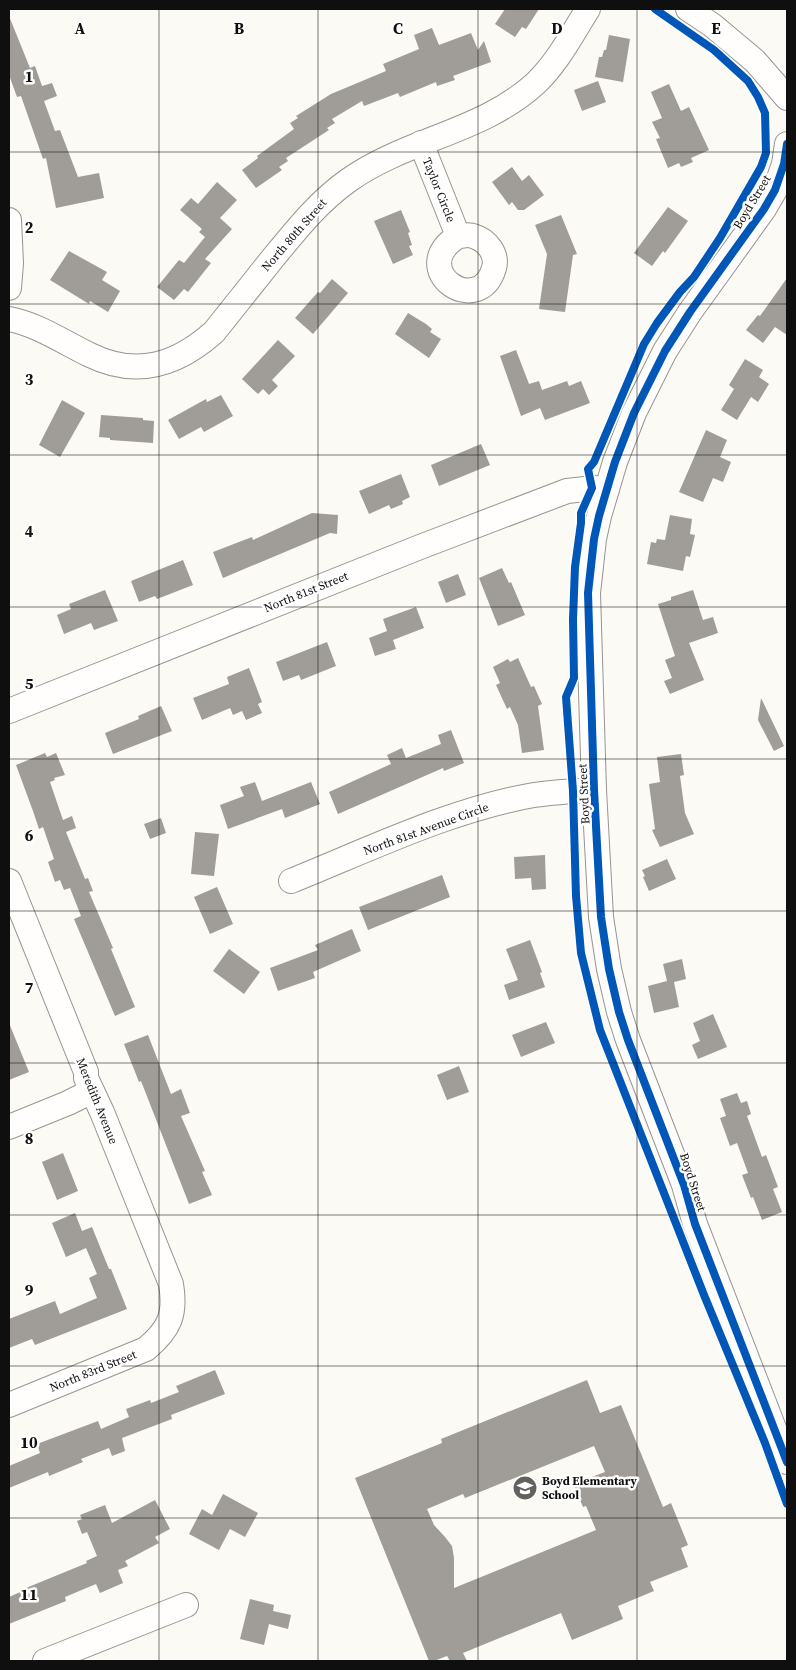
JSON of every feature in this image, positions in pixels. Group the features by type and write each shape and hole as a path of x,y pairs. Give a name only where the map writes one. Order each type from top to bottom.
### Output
{"street":[{"name":"North 80th Street","path":"9,320 38,328 103,361 124,366 140,367 162,363 197,347 214,332 302,222 328,196 348,180 371,166 492,114 514,100 535,83 558,57 588,9"},
{"path":"688,9 712,25 754,61 787,102"},
{"name":"Taylor Circle","path":"421,143 458,236"},
{"name":"Boyd Street","path":"787,144 781,186 664,351 634,413 615,462 594,539 588,593 594,790 602,917 609,969 628,1040 684,1185 695,1224 787,1462"},
{"path":"9,220 11,263 9,288"},
{"name":"North 81st Street","path":"9,711 420,547 568,491 594,488 607,489"},
{"name":"North 81st Avenue Circle","path":"291,881 429,826 482,808 535,795 594,790"},
{"name":"Meredith Avenue","path":"9,881 171,1284 174,1299 169,1324"},
{"path":"9,1126 68,1103 92,1091"},
{"name":"North 83rd Street","path":"9,1405 139,1352 160,1337 169,1324"},
{"path":"45,1661 186,1605"}],"building":[{"path":"505,9 539,9 526,29 522,27 515,37 495,24"},
{"path":"9,16 30,68 35,66 42,86 52,83 57,96 44,101 55,131 60,130 78,177 99,173 104,198 56,208 46,158 43,159 21,96 17,97 9,75"},
{"path":"432,28 439,45 471,33 478,50 484,41 491,62 453,76 455,80 437,86 436,82 400,97 398,93 364,106 362,101 332,119 335,123 327,128 329,130 286,158 288,161 279,167 282,170 256,188 242,170 258,158 257,156 294,129 290,123 298,118 296,116 331,94 386,71 383,64 419,49 414,35"},
{"path":"609,35 630,39 623,82 595,77 599,57 602,57 604,50 606,50"},
{"path":"598,81 606,102 582,111 574,90"},
{"path":"669,84 681,111 689,107 709,150 691,158 693,162 681,167 679,163 668,168 656,139 660,138 652,122 662,118 651,92"},
{"path":"512,167 522,181 529,175 544,195 524,210 518,210 512,202 509,205 492,182"},
{"path":"217,182 237,200 220,218 232,229 205,259 211,263 188,292 184,289 174,300 157,287 179,260 184,263 205,237 199,232 202,229 180,210 191,198 198,204"},
{"path":"668,207 688,221 665,253 663,251 652,266 634,253"},
{"path":"401,210 410,232 408,233 412,245 409,246 413,255 393,264 374,221"},
{"path":"561,215 577,254 573,255 565,312 539,309 547,254 535,225"},
{"path":"69,251 107,272 102,280 120,291 108,312 90,301 89,304 50,280"},
{"path":"787,278 787,335 775,327 763,343 746,330 758,315 760,316"},
{"path":"332,279 348,293 313,334 295,318"},
{"path":"408,313 426,324 432,329 430,332 441,339 429,358 395,334"},
{"path":"278,340 295,356 272,380 278,386 269,395 263,389 258,394 242,379"},
{"path":"516,350 529,384 539,381 542,390 567,381 569,386 581,381 590,403 545,420 540,408 521,416 500,356"},
{"path":"745,359 763,370 759,377 769,384 758,402 751,397 737,420 721,410 734,389 729,385"},
{"path":"221,395 233,416 204,432 201,427 179,439 168,420 206,399 207,402"},
{"path":"62,400 85,413 60,457 39,445"},
{"path":"101,415 143,418 143,420 154,421 153,443 110,440 110,438 99,437"},
{"path":"706,430 727,440 720,457 731,462 723,482 713,478 703,502 679,492"},
{"path":"481,444 490,465 439,486 431,465"},
{"path":"401,474 410,497 402,501 403,504 391,509 389,505 369,514 359,491"},
{"path":"312,513 338,515 337,534 330,533 223,578 213,552 252,537 253,540"},
{"path":"670,515 692,519 690,534 695,535 690,557 686,556 683,571 647,564 651,542 656,543 657,539 665,540"},
{"path":"183,560 193,585 157,599 155,596 139,602 131,581"},
{"path":"502,568 509,583 511,582 525,615 498,626 479,578"},
{"path":"458,574 466,595 446,603 438,582"},
{"path":"105,590 118,621 94,630 91,623 64,634 57,615 71,609 69,604"},
{"path":"693,590 703,620 713,617 718,633 689,643 704,680 670,694 664,681 672,678 665,660 675,656 658,604 671,600 671,597"},
{"path":"416,607 424,628 393,640 396,649 375,656 369,638 387,631 383,619"},
{"path":"327,642 336,666 301,680 299,675 283,681 276,662"},
{"path":"518,658 531,687 534,686 542,704 538,706 544,750 522,753 518,725 510,707 507,709 496,685 500,683 493,667 508,659 510,662"},
{"path":"249,668 262,702 258,704 262,713 246,720 242,711 233,715 230,708 202,720 193,698 229,684 227,677"},
{"path":"761,698 784,746 774,751 758,720"},
{"path":"161,706 172,731 113,754 105,733 139,719 138,716"},
{"path":"451,730 464,763 444,771 443,768 338,814 329,792 391,764 387,755 402,748 406,758 441,744 438,735"},
{"path":"45,753 47,757 56,753 65,775 54,778 55,780 50,782 63,820 72,816 76,828 66,832 85,879 88,878 93,891 89,892 135,1007 115,1016 74,919 81,916 70,888 64,890 60,880 55,882 48,862 54,859 43,827 39,829 16,765"},
{"path":"681,754 684,775 680,776 685,813 694,834 660,847 652,830 655,829 649,784 660,782 657,757"},
{"path":"255,782 262,801 311,782 320,804 285,818 282,809 228,829 220,805 244,796 240,787"},
{"path":"161,818 166,833 150,839 144,824"},
{"path":"195,832 219,834 214,876 191,874"},
{"path":"545,855 546,889 532,890 531,878 515,879 514,857"},
{"path":"667,859 676,879 649,891 642,870"},
{"path":"442,875 450,897 368,930 359,907"},
{"path":"217,887 233,924 210,934 194,897"},
{"path":"352,929 361,951 313,972 315,978 278,991 270,968 318,950 315,945"},
{"path":"530,940 542,972 540,973 545,987 509,1000 504,985 518,980 506,949"},
{"path":"229,949 260,972 244,994 213,971"},
{"path":"682,959 686,979 674,982 679,1007 654,1013 648,986 667,981 663,964"},
{"path":"713,1014 727,1047 698,1059 692,1045 700,1041 693,1023"},
{"path":"546,1022 555,1043 521,1057 512,1035"},
{"path":"9,1023 29,1072 9,1080"},
{"path":"148,1035 171,1094 181,1089 190,1113 181,1116 205,1171 202,1172 212,1195 189,1204 141,1081 139,1082 124,1044"},
{"path":"459,1066 469,1092 447,1100 437,1075"},
{"path":"737,1093 741,1103 747,1101 751,1114 747,1116 762,1157 766,1155 778,1187 773,1189 782,1212 762,1220 742,1175 748,1173 737,1143 730,1146 720,1118 726,1116 720,1099"},
{"path":"63,1153 78,1191 57,1200 42,1162"},
{"path":"75,1213 82,1231 92,1227 127,1309 35,1345 32,1339 9,1348 9,1319 55,1301 60,1314 97,1298 89,1278 97,1274 86,1248 66,1257 52,1223"},
{"path":"215,1370 225,1394 171,1415 172,1419 122,1438 125,1451 112,1456 109,1448 81,1459 83,1462 49,1476 48,1472 9,1488 9,1466 40,1453 37,1444 98,1421 101,1429 129,1417 126,1409 150,1400 151,1403 179,1392 176,1386"},
{"path":"587,1380 600,1413 621,1405 663,1507 671,1503 688,1545 681,1548 688,1567 650,1582 654,1591 618,1606 623,1619 572,1640 561,1613 463,1653 467,1661 450,1661 447,1656 429,1661 355,1478 442,1443 441,1439","holes":["594,1446 605,1472 573,1484 583,1507 586,1506 596,1530 454,1588 452,1546 434,1525 427,1509 463,1494 465,1498"]},
{"path":"223,1494 258,1513 245,1537 230,1529 219,1550 189,1534 202,1509 212,1515"},
{"path":"155,1500 170,1529 155,1537 159,1543 125,1561 128,1566 118,1570 123,1583 100,1593 96,1584 65,1597 66,1601 9,1624 9,1597 87,1563 86,1561 97,1556 87,1532 82,1534 77,1521 82,1519 80,1515 105,1505 112,1523"},
{"path":"250,1599 274,1605 273,1611 291,1615 288,1629 269,1624 264,1645 240,1639"}],"cycle path":[{"path":"655,9 714,50 748,81 765,113 766,153 761,167 720,238 694,277 680,292 657,323 644,344 594,462 588,469 592,488 581,513 575,567 573,619 574,678 566,697 573,791 576,896 581,953 600,1030 704,1295 765,1443 787,1504"},
{"path":"787,144 784,164 775,190 764,209 690,312 665,351 634,413 615,462 599,516 594,539 588,593 594,790 601,917 609,969 628,1040 684,1185 695,1224 787,1462"}],"place":[{"name":"Boyd Elementary School","path":"525,1488"}]}
